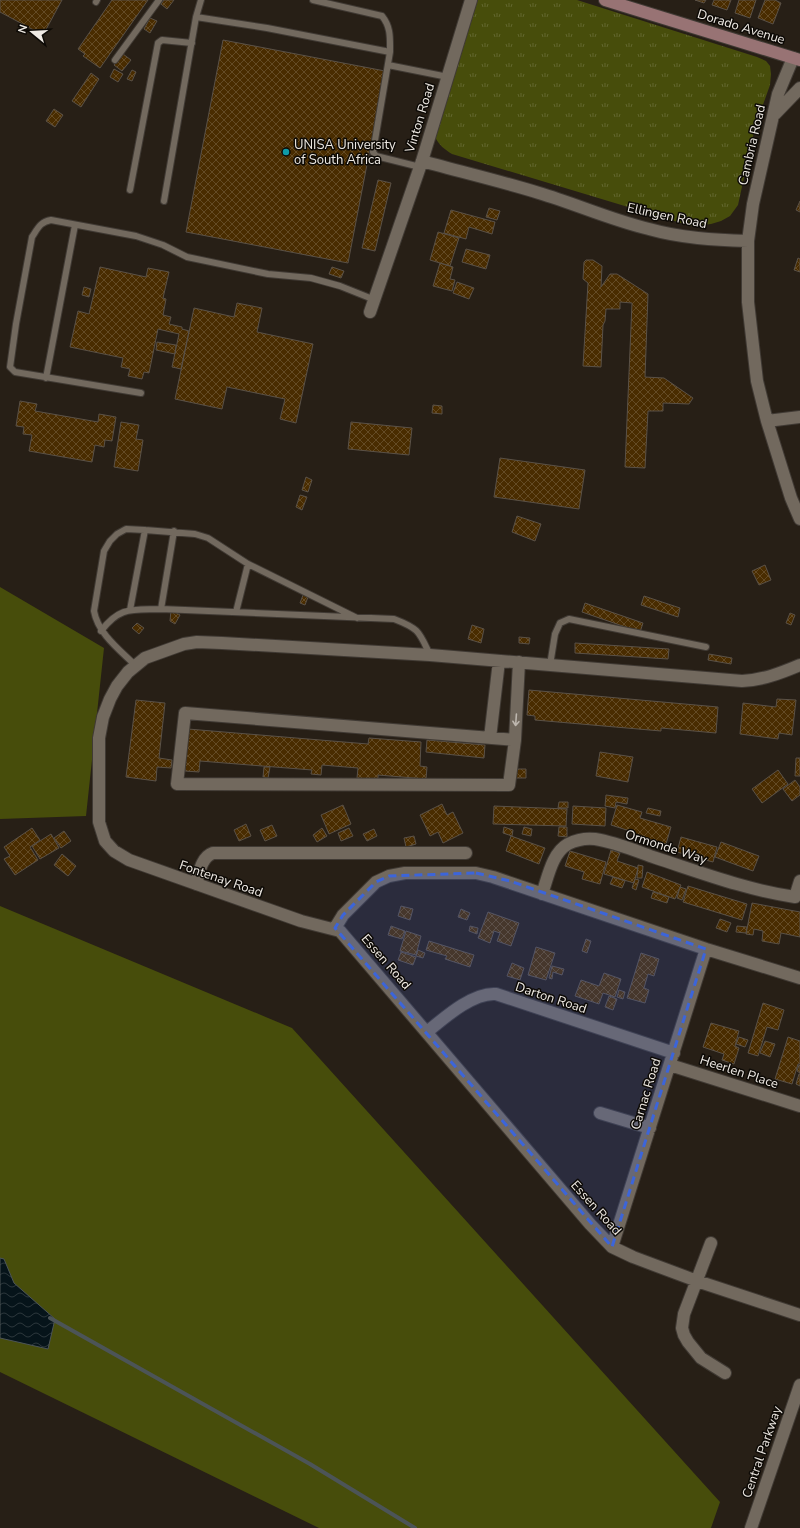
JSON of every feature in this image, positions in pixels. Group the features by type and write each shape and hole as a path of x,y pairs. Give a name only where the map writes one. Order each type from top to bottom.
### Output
{"street":[{"name":"Vinton Road","path":"370,312 421,164 471,0"},
{"name":"Dorado Avenue","path":"605,0 796,59"},
{"name":"Cambria Road","path":"748,241 753,204 778,94 796,59"},
{"path":"772,118 783,104 800,88"},
{"name":"Ellingen Road","path":"421,164 540,193 612,219 649,230 696,238 748,241"},
{"path":"748,241 748,302 757,381 767,421 791,498 800,519"},
{"path":"767,421 800,417"},
{"path":"136,666 145,658 160,651 197,642 430,655 742,681 770,677 800,665"},
{"path":"490,738 499,661"},
{"path":"515,740 185,713 177,784 509,785 515,740 519,662"},
{"name":"Fontenay Road","path":"136,666 128,672 117,686 103,717 99,738 99,822 105,841 114,851 129,860 301,922 335,928"},
{"name":"Ormonde Way","path":"542,894 550,868 560,850 567,844 575,841 594,839 732,883 798,898 800,881"},
{"path":"196,884 203,864 209,855 213,853 466,853"},
{"path":"335,928 343,915 376,882 389,876 405,873 476,874 510,882 706,949 800,978"},
{"name":"Essen Road","path":"335,928 340,931 590,1224 612,1247 633,1257 697,1281 800,1315"},
{"name":"Carnac Road","path":"612,1247 706,949"},
{"name":"Darton Road","path":"427,1032 449,1014 465,1004 489,993 496,994 672,1059"},
{"name":"Heerlen Place","path":"672,1059 800,1106"},
{"path":"600,1112 650,1128"},
{"path":"711,1243 682,1320 684,1335 688,1342 701,1358 725,1373"},
{"name":"Central Parkway","path":"751,1528 800,1385"}],"lane":[{"path":"115,60 159,0"},
{"path":"164,201 196,17 201,0"},
{"path":"313,0 382,16 387,22 390,30 390,52 373,152 376,156 421,164"},
{"path":"196,17 267,28 390,52"},
{"path":"130,190 158,43 162,40 192,43"},
{"path":"388,65 448,77"},
{"path":"141,393 14,372 10,367 16,324 32,237 39,225 44,221 51,220 136,236 163,245 187,257 268,274 302,277 334,284 375,300"},
{"path":"46,378 75,224"},
{"path":"136,666 102,631 95,620 94,611 104,551 110,541 117,534 126,529 195,534 208,538 248,564 357,618"},
{"path":"130,610 145,530"},
{"path":"161,609 174,532"},
{"path":"236,612 248,564"},
{"path":"102,631 112,618 119,613 130,610 161,609 394,619 408,624 416,629 430,655"},
{"path":"550,665 556,634 560,623 569,619 706,647"}],"highlighted area":[{"path":"476,873 510,881 706,949 612,1247 335,928 343,915 376,882 389,876"}],"green space":[{"path":"475,0 577,0 766,61 770,66 770,85 755,127 738,205 730,216 711,224 691,226 452,154 444,149 435,137"},
{"path":"0,587 104,648 86,816 0,819"},
{"path":"0,906 292,1028 720,1502 711,1528 319,1528 0,1372"}],"water":[{"path":"0,1258 4,1259 14,1283 55,1319 48,1349 0,1338"}],"building":[{"path":"0,0 62,0 43,35 0,12"},
{"path":"112,0 148,0 100,68 83,56 85,54 78,49"},
{"path":"164,0 174,0 167,9 161,4"},
{"path":"695,0 706,0 704,3"},
{"path":"714,0 731,0 727,10 712,5"},
{"path":"739,0 756,0 750,18 735,13"},
{"path":"765,0 775,0 781,3 773,24 758,18"},
{"path":"150,18 157,21 150,33 144,29"},
{"name":"UNISA University of South Africa","path":"223,40 385,71 348,263 186,232"},
{"path":"123,54 131,60 122,71 114,65"},
{"path":"114,69 123,74 118,82 110,77"},
{"path":"132,70 136,72 132,81 127,79"},
{"path":"91,73 99,79 81,107 72,101"},
{"path":"54,109 63,115 55,127 46,121"},
{"path":"378,180 391,183 375,251 362,248"},
{"path":"800,201 800,212 796,210"},
{"path":"489,208 500,211 497,220 486,217"},
{"path":"451,210 495,222 492,234 469,227 466,239 444,233"},
{"path":"438,232 459,238 450,266 430,260"},
{"path":"466,249 490,255 486,269 462,262"},
{"path":"798,258 800,259 800,272 794,270"},
{"path":"586,260 593,260 602,266 601,287 610,274 617,274 648,294 645,377 664,378 693,398 689,404 663,403 663,411 648,411 645,468 625,467 632,303 620,302 620,309 606,309 605,321 603,325 601,367 583,366 588,283 583,279 584,262"},
{"path":"440,263 453,267 450,279 455,280 452,291 433,286"},
{"path":"100,267 146,277 148,268 169,272 163,298 166,299 163,315 171,317 169,324 182,327 182,329 189,331 181,369 172,367 179,334 158,329 149,373 144,372 142,379 128,376 130,369 121,367 123,358 70,347 78,311 89,314"},
{"path":"332,267 344,271 341,278 329,274"},
{"path":"457,282 474,288 469,299 453,293"},
{"path":"84,287 91,289 89,297 82,295"},
{"path":"237,303 262,308 257,332 313,344 296,423 280,419 285,399 227,387 222,409 175,399 194,308 234,317"},
{"path":"157,342 176,345 175,354 156,350"},
{"path":"20,401 37,404 35,411 98,422 99,414 116,417 112,441 105,440 104,447 95,445 92,462 29,451 32,435 23,434 24,427 16,426"},
{"path":"433,405 442,406 442,414 432,413"},
{"path":"121,422 139,425 136,439 143,440 138,471 114,467"},
{"path":"351,422 412,428 409,455 348,449"},
{"path":"500,458 585,470 579,509 494,497"},
{"path":"306,477 312,480 308,492 302,490"},
{"path":"300,495 307,497 302,510 296,507"},
{"path":"517,516 541,524 535,541 512,532"},
{"path":"765,565 771,580 759,585 752,571"},
{"path":"303,595 308,597 305,605 300,603"},
{"path":"644,596 680,608 678,617 641,605"},
{"path":"585,603 643,623 640,632 582,612"},
{"path":"171,610 180,615 175,624 170,621"},
{"path":"790,613 795,615 791,625 786,623"},
{"path":"137,623 144,628 139,634 132,628"},
{"path":"472,625 484,629 481,643 468,639"},
{"path":"519,637 530,638 529,644 519,643"},
{"path":"575,643 669,649 668,659 575,653"},
{"path":"709,654 732,658 731,664 708,660"},
{"path":"529,690 718,707 716,733 661,728 661,731 535,720 535,716 527,715"},
{"path":"777,699 796,700 792,735 779,733 778,739 740,734 743,703 776,707"},
{"path":"136,700 165,703 159,758 172,760 171,768 157,767 156,781 126,777"},
{"path":"188,729 368,744 369,738 421,742 420,766 427,767 426,779 378,775 378,780 357,778 358,768 322,765 321,775 311,774 312,770 200,761 199,772 185,771"},
{"path":"427,740 485,745 484,758 426,752"},
{"path":"600,752 633,757 628,782 596,776"},
{"path":"796,758 800,758 800,776 795,776"},
{"path":"264,767 270,767 268,778 263,777"},
{"path":"513,769 526,769 526,778 513,778"},
{"path":"778,770 788,784 762,803 752,789"},
{"path":"795,780 800,787 800,795 792,801 783,789"},
{"path":"606,795 628,798 627,804 616,802 615,808 605,806"},
{"path":"559,802 568,802 568,808 558,808"},
{"path":"442,804 447,815 453,812 463,833 443,843 438,832 430,836 420,815"},
{"path":"343,805 351,824 329,834 321,815"},
{"path":"617,805 642,812 640,818 671,827 666,844 632,834 633,832 611,825"},
{"path":"494,806 567,809 566,826 493,824"},
{"path":"573,806 606,808 605,826 572,824"},
{"path":"648,808 661,811 660,816 646,813"},
{"path":"246,824 251,836 239,841 234,830"},
{"path":"272,825 277,836 265,841 260,830"},
{"path":"504,827 513,830 512,836 503,833"},
{"path":"524,827 532,829 531,836 522,834"},
{"path":"559,827 567,827 567,837 558,836"},
{"path":"32,828 40,840 30,847 38,860 15,875 4,859 10,856 4,847"},
{"path":"322,828 327,836 317,842 313,835"},
{"path":"349,828 353,836 341,841 338,833"},
{"path":"374,829 377,836 367,841 363,834"},
{"path":"64,831 71,841 61,848 54,838"},
{"path":"51,834 59,848 40,859 32,846"},
{"path":"414,836 416,844 406,847 404,838"},
{"path":"511,836 545,848 539,864 506,851"},
{"path":"681,837 717,847 713,862 677,852"},
{"path":"721,842 759,856 753,871 715,857"},
{"path":"611,850 620,853 617,861 638,868 634,883 604,874"},
{"path":"570,851 606,862 600,884 582,879 584,872 565,866"},
{"path":"62,854 76,866 68,876 54,865"},
{"path":"638,865 643,866 642,878 637,878"},
{"path":"647,872 681,885 675,899 642,887"},
{"path":"613,877 625,881 622,888 610,884"},
{"path":"635,879 639,880 636,890 632,888"},
{"path":"688,886 747,904 742,920 683,902"},
{"path":"680,887 686,889 682,900 677,898"},
{"path":"653,892 669,897 667,903 651,898"},
{"path":"752,903 800,912 800,937 781,933 779,944 762,941 763,931 754,929 753,935 746,934"},
{"path":"401,906 413,909 410,920 398,916"},
{"path":"461,909 470,913 467,920 458,917"},
{"path":"488,912 519,923 511,946 497,941 500,933 494,931 490,943 478,938"},
{"path":"720,919 731,923 727,932 716,928"},
{"path":"391,926 405,931 402,939 388,935"},
{"path":"470,926 478,928 477,934 469,931"},
{"path":"737,926 747,927 746,933 736,932"},
{"path":"406,931 421,936 416,955 400,951"},
{"path":"586,939 591,941 587,953 582,951"},
{"path":"429,941 474,955 470,967 445,959 447,956 426,950"},
{"path":"536,947 555,953 546,980 528,975"},
{"path":"418,950 425,953 423,958 416,956"},
{"path":"401,952 416,957 413,965 398,960"},
{"path":"641,953 659,959 654,976 648,974 644,988 649,990 645,1003 627,998"},
{"path":"512,963 524,968 520,980 507,976"},
{"path":"552,966 564,969 562,975 553,972 552,979 549,978"},
{"path":"604,973 621,979 615,997 603,993 599,1004 575,996 581,980 599,986"},
{"path":"619,990 625,992 623,999 617,997"},
{"path":"609,996 617,999 613,1010 605,1007"},
{"path":"763,1003 784,1010 778,1030 767,1027 758,1056 748,1053"},
{"path":"711,1023 739,1031 735,1046 739,1048 734,1064 722,1060 724,1054 703,1047"},
{"path":"739,1037 748,1040 745,1047 736,1044"},
{"path":"788,1037 800,1041 800,1064 798,1064 792,1084 775,1079"},
{"path":"765,1041 775,1044 770,1057 760,1053"},
{"path":"799,1065 800,1066 800,1073 797,1071"},
{"path":"800,1074 800,1086 796,1084"}],"waterway":[{"path":"50,1318 310,1464 415,1528"}],"place":[{"name":"UNISA University of South Africa","path":"286,152"}]}
